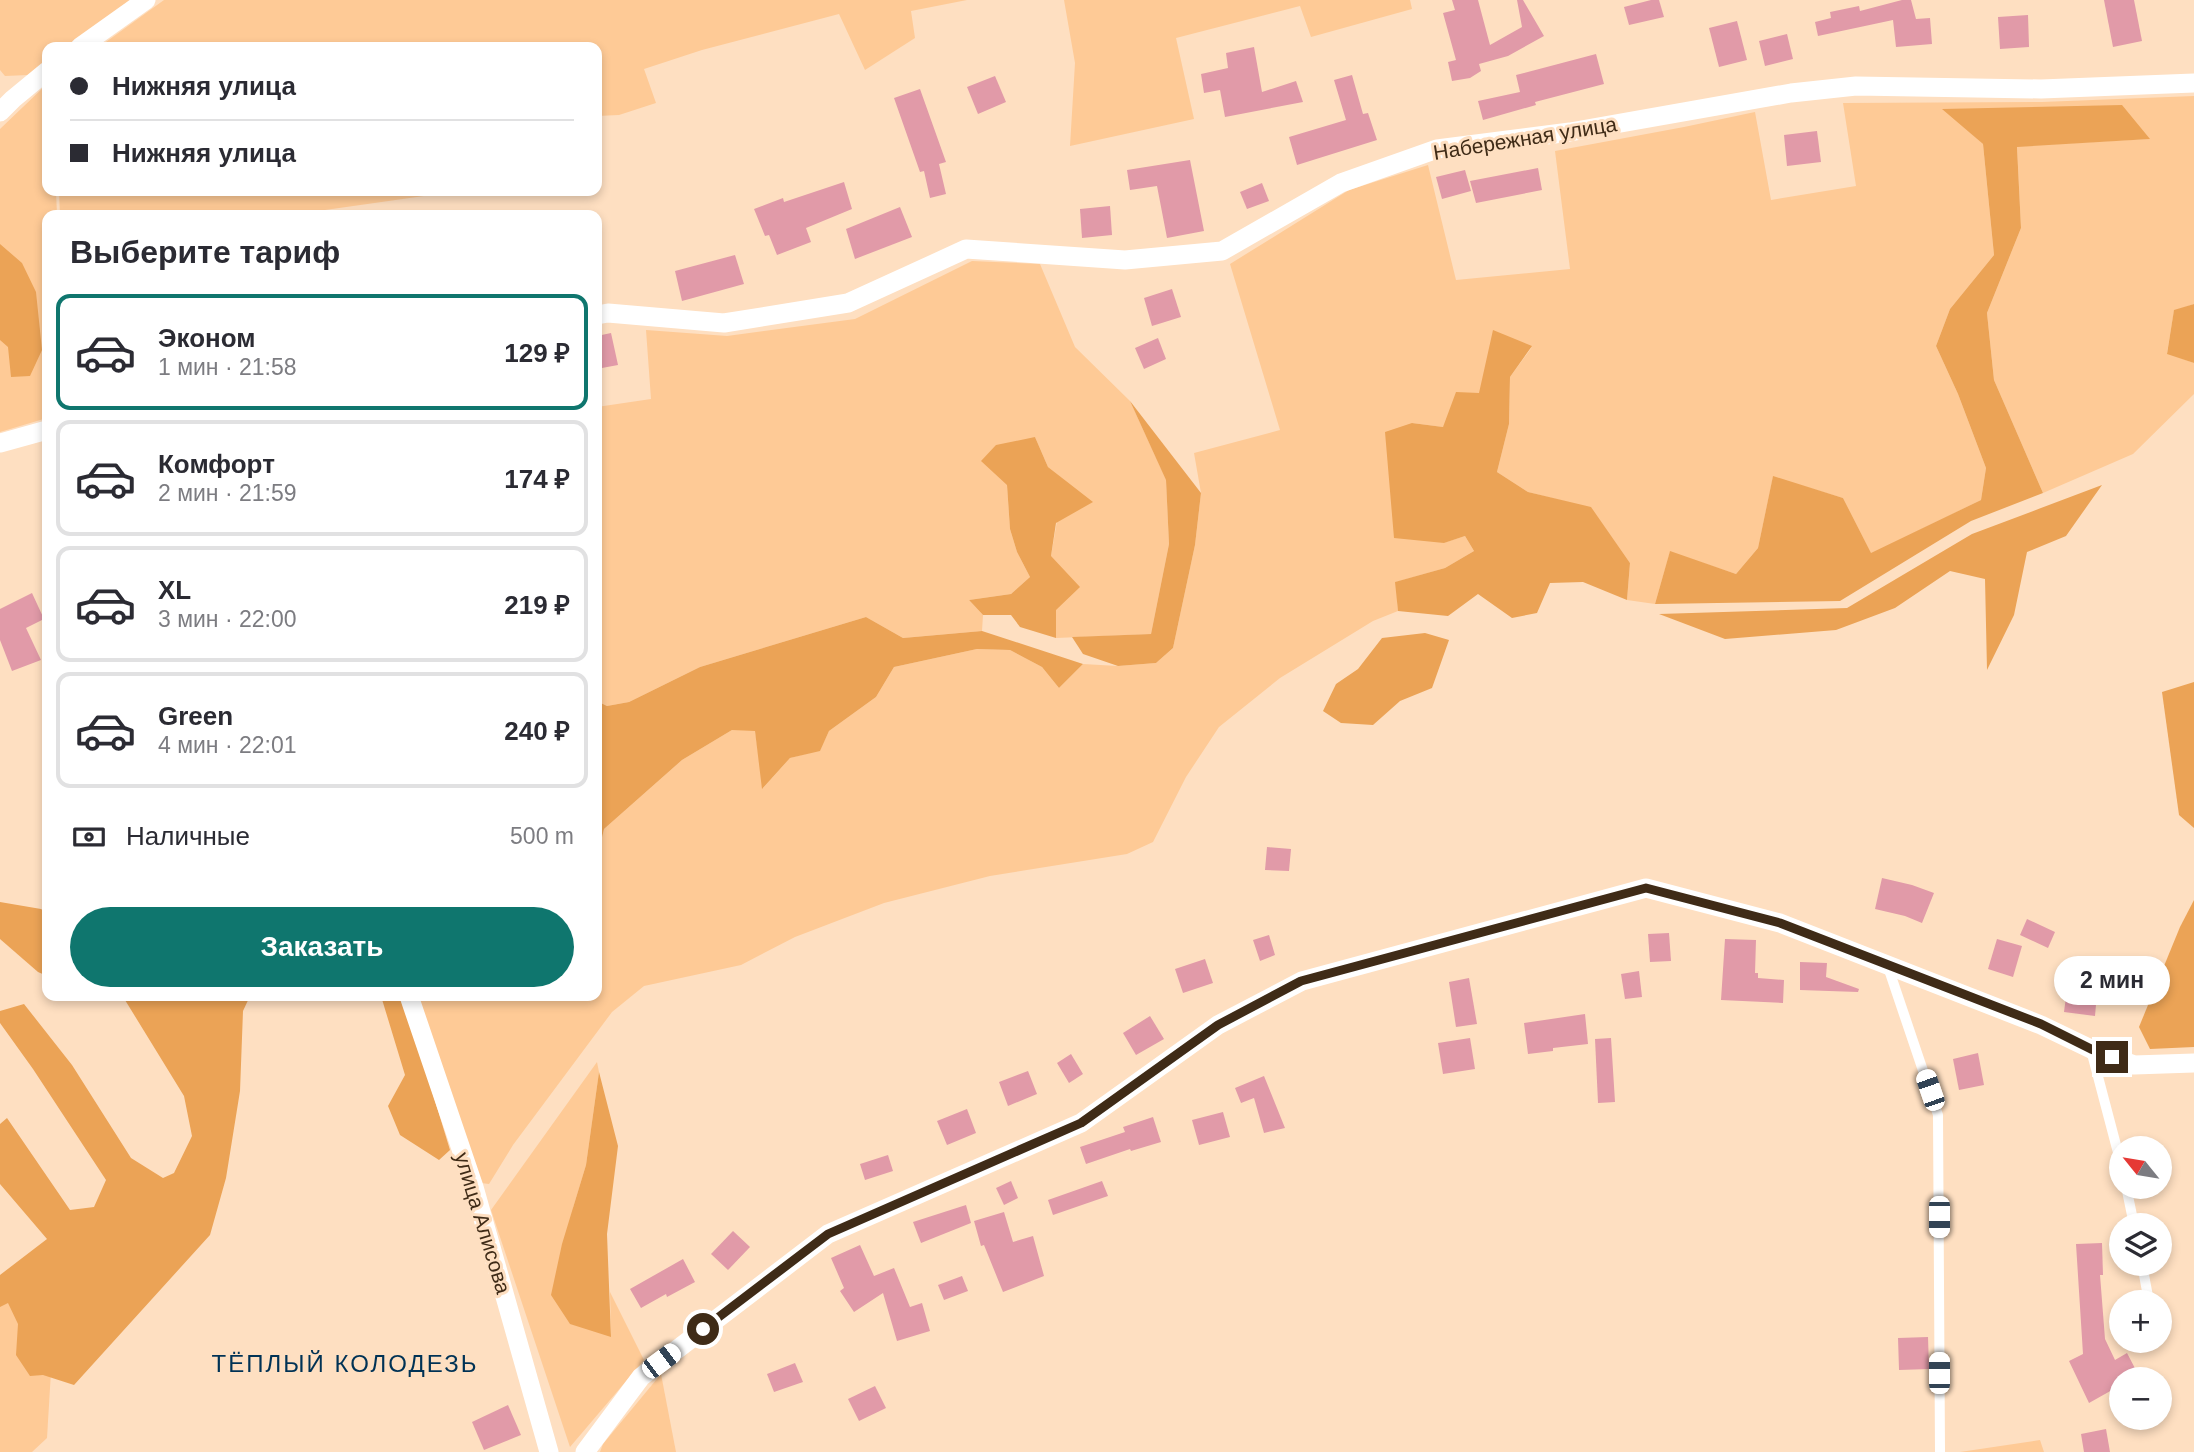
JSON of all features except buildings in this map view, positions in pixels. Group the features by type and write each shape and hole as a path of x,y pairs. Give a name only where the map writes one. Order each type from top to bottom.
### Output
{"street":[{"path":"87,42 146,0"},
{"path":"4,99 42,74"},
{"name":"Набережная улица","path":"602,314 724,323 848,303 966,249 1125,260 1222,251 1341,183 1437,149 1570,132 1791,93 1856,86 2040,89 2194,83"},
{"path":"0,443 42,431"},
{"path":"585,1452 641,1377 828,1234 1081,1123 1218,1025 1301,981 1646,888 1780,923 2041,1024 2091,1049 2134,1065 2194,1063"},
{"name":"улица Алисова","path":"411,1001 474,1187 549,1452"}],"lane":[{"path":"1887,964 1938,1115 1940,1452"},
{"path":"2091,1049 2114,1136"}],"shaded area":[{"path":"0,0 132,0 74,42 42,42 42,65 28,75 5,76 0,70"},
{"path":"164,0 967,0 911,11 915,38 865,70 839,14 702,50 644,69 656,103 619,115 602,116 602,42 106,42"},
{"path":"1064,0 1410,0 1412,9 1311,37 1300,6 1176,38 1194,119 1070,146 1075,63"},
{"path":"42,89 42,196 56,196 57,210 42,210 42,419 0,432 0,129"},
{"path":"2194,96 2194,304 2174,311 2167,353 2194,363 2194,394 2133,454 2043,493 1994,380 1987,313 2021,228 2017,146 2149,139 1944,109 1983,144 1994,255 1950,309 1936,346 1958,394 1986,468 1981,500 1871,554 1843,498 1773,477 1758,548 1736,574 1670,552 1655,604 1627,600 1630,563 1591,508 1528,492 1497,472 1509,424 1510,377 1532,347 1443,427 1412,423 1443,543 1465,536 1474,551 1445,568 1396,582 1398,611 1373,621 1280,678 1219,727 1186,777 1153,842 1127,854 990,876 884,903 795,937 741,965 644,986 612,1012 513,1145 489,1184 481,1183 420,1001 602,1001 604,829 682,760 732,730 755,730 763,788 790,758 820,750 829,731 876,697 894,667 977,649 1010,650 1042,667 1059,688 1083,664 1118,666 1156,663 1173,648 1195,545 1201,493 1194,453 1280,430 1230,264 1349,190 1428,165 1456,280 1570,269 1555,151 1755,112 1771,200 1856,186 1843,103 2042,102"},
{"path":"2122,105 2150,139 2017,147 2021,228 1987,313 1994,380 2043,493 1971,521 1840,601 1655,604 1670,551 1736,574 1758,548 1773,476 1843,498 1871,553 1981,500 1986,468 1958,394 1936,346 1950,309 1994,255 1983,144 1942,109"},
{"path":"59,196 424,196 325,210 60,210"},
{"path":"0,244 22,263 36,292 42,350 30,376 11,377 8,347 0,340"},
{"path":"972,261 1040,264 1075,347 1130,401 1166,479 1169,544 1151,634 1056,638 1051,556 1064,480 1048,467 1035,437 1007,485 1010,529 1017,552 1030,577 1011,594 969,600 983,615 982,631 903,638 866,617 700,667 629,702 607,706 602,704 602,406 651,399 646,330 727,336 855,319"},
{"path":"2194,304 2194,363 2167,354 2174,310"},
{"path":"1493,330 1532,346 1510,377 1509,424 1497,472 1528,492 1591,507 1630,563 1627,600 1583,582 1550,583 1537,613 1512,618 1478,594 1448,616 1398,611 1395,582 1445,568 1474,551 1465,536 1444,543 1394,538 1385,432 1412,423 1443,427 1456,392 1479,393"},
{"path":"1130,401 1201,493 1195,545 1173,648 1156,663 1118,666 1083,654 1072,637 1151,634 1169,544 1166,480"},
{"path":"1035,437 1048,467 1093,502 1056,523 1051,556 1080,587 1056,610 1056,638 1020,627 1011,615 983,615 969,600 1011,594 1030,577 1017,552 1010,529 1007,485 981,461 996,445"},
{"path":"2102,485 2066,536 2027,552 2014,615 1987,670 1985,579 1950,571 1895,608 1836,630 1725,639 1659,614 1847,608 1972,534"},
{"path":"866,617 903,638 982,631 1083,664 1059,688 1042,667 1010,650 977,649 894,667 876,697 829,731 820,751 790,758 762,789 755,731 732,730 682,760 604,829 602,838 602,704 607,706 629,702 700,667"},
{"path":"1425,633 1449,640 1432,688 1400,701 1373,725 1341,723 1323,711 1336,684 1358,669 1382,638"},
{"path":"2194,682 2194,828 2179,815 2162,692"},
{"path":"2194,900 2194,1047 2150,1049 2139,1027 2180,927"},
{"path":"0,902 42,910 42,974 38,972 0,939"},
{"path":"126,1001 248,1001 243,1011 240,1091 226,1178 210,1235 74,1385 43,1375 30,1376 16,1355 18,1324 8,1303 0,1307 0,1275 47,1239 0,1184 0,1124 7,1118 70,1210 94,1207 106,1180 0,1023 0,1011 24,1004 72,1065 131,1158 163,1178 174,1173 192,1136 184,1096"},
{"path":"383,1001 405,1001 450,1150 439,1160 400,1135 388,1106 405,1075"},
{"path":"597,1062 599,1072 586,1165 573,1208 611,1336 610,1292 644,1360 570,1447 491,1210"},
{"path":"599,1072 618,1146 607,1234 611,1337 570,1324 551,1295 562,1244 586,1165"},
{"path":"56,1288 47,1438 32,1452 0,1452 0,1294"},
{"path":"661,1374 676,1452 600,1452 603,1444"},
{"path":"2040,1440 2044,1452 1960,1452"}],"district":[{"name":"ТЁПЛЫЙ КОЛОДЕЗЬ","path":"345,1363"}],"route":[{"path":"703,1329 828,1234 1081,1123 1218,1025 1301,981 1646,888 1780,923 2041,1024 2112,1057"}]}
